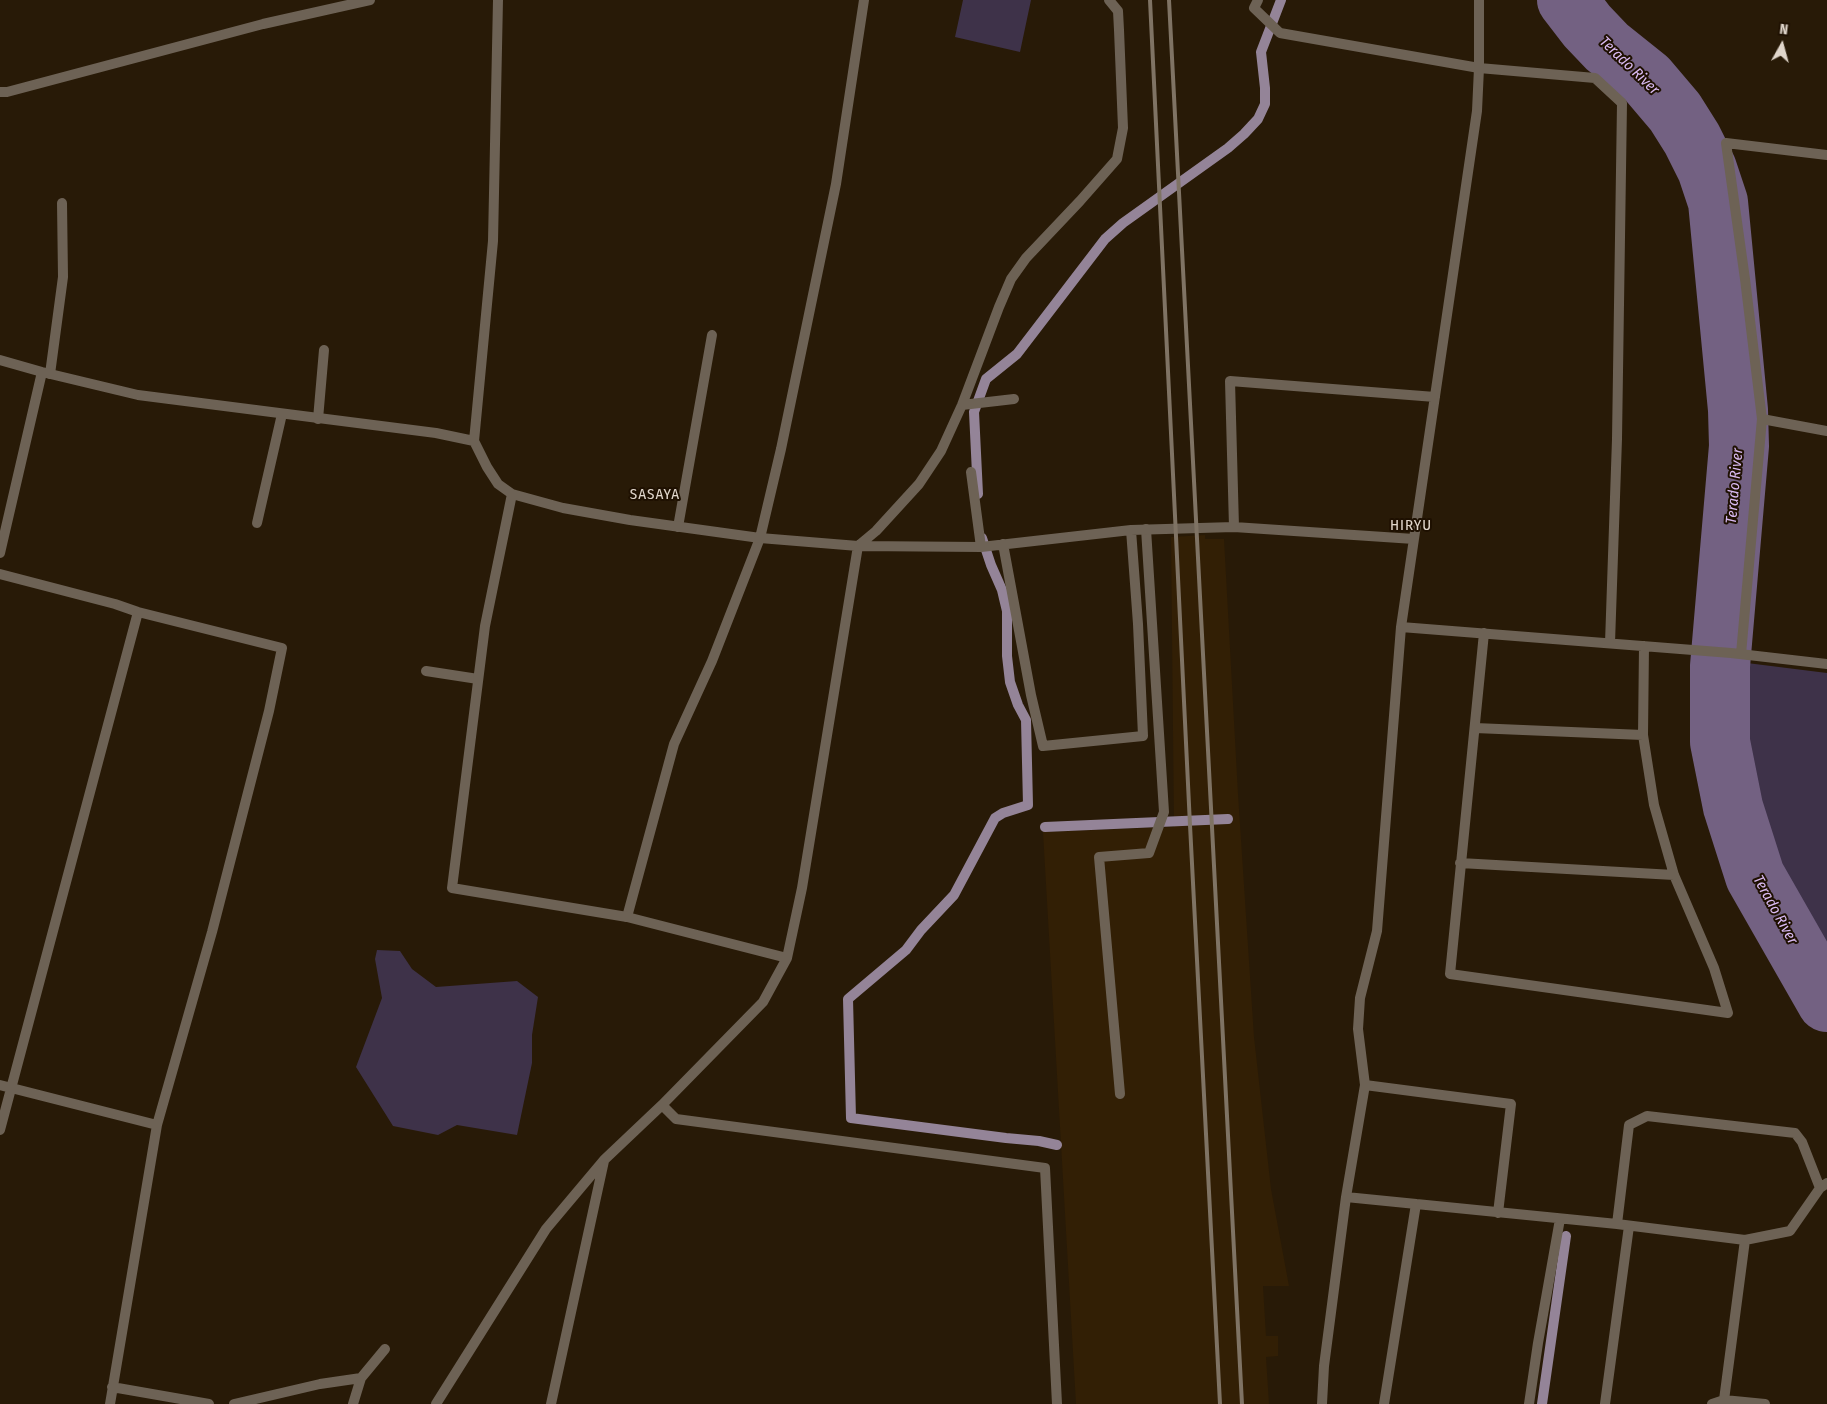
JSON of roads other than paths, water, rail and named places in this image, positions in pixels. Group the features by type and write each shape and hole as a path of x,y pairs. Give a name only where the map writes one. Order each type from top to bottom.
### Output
{"street":[{"path":"0,92 7,92 263,24 370,0"},
{"path":"498,0 493,242 474,441 498,484 512,494 563,508 678,526 760,538 858,546 981,547 1131,530 1234,527 1414,539"},
{"path":"627,917 674,744 712,661 760,538 781,450 836,184 864,0"},
{"path":"436,1404 546,1229 604,1160 662,1106 763,1002 788,958 802,888 858,546 876,531 919,484 941,451 962,405 998,307 1011,279 1026,258 1117,159 1123,128 1119,21 1118,11 1109,0"},
{"path":"1258,0 1254,8 1280,33 1480,68 1595,78 1622,103 1617,439 1610,643"},
{"path":"1322,1404 1324,1366 1346,1197 1365,1085 1358,1029 1360,998 1377,932 1401,627 1477,111 1480,68 1480,0"},
{"path":"1736,654 1762,419 1726,143 1827,155"},
{"path":"0,553 46,373 63,277 62,203"},
{"path":"678,526 712,335"},
{"path":"318,419 324,350"},
{"path":"0,360 138,395 436,433 474,441"},
{"path":"1234,527 1230,382 1436,397"},
{"path":"962,405 1014,399"},
{"path":"258,523 282,414"},
{"path":"1762,419 1827,431"},
{"path":"971,472 981,547"},
{"path":"512,494 485,626 452,888 627,917 788,958"},
{"path":"1120,1094 1099,857 1149,853 1164,812 1146,529"},
{"path":"1003,544 1031,695 1043,746 1143,736 1138,624 1131,530"},
{"path":"0,574 115,604 138,612 282,648 269,711 212,932 157,1125 110,1404"},
{"path":"0,1130 138,612"},
{"path":"1401,627 1702,650 1827,664"},
{"path":"1484,633 1450,974 1728,1013 1714,968 1674,875 1654,805 1643,735 1644,646"},
{"path":"426,671 478,679"},
{"path":"1475,728 1643,735"},
{"path":"1460,863 1674,875"},
{"path":"0,1085 157,1125"},
{"path":"1365,1085 1512,1104 1498,1212"},
{"path":"662,1106 676,1119 1045,1168 1057,1404"},
{"path":"1346,1197 1617,1224 1745,1240 1790,1231 1823,1185 1802,1142 1795,1133 1647,1116 1630,1125 1617,1224"},
{"path":"551,1404 604,1160"},
{"path":"1384,1404 1416,1204"},
{"path":"1529,1404 1560,1219"},
{"path":"1605,1404 1629,1226"},
{"path":"1724,1400 1745,1240"},
{"path":"353,1404 361,1378 385,1349"},
{"path":"234,1404 320,1384 361,1378"},
{"path":"112,1387 209,1404"},
{"path":"1712,1404 1724,1400 1765,1404"}],"waterway":[{"path":"978,494 974,412 986,379 1017,354 1105,239 1123,223 1228,148 1258,119 1265,104 1261,52 1281,0"},
{"name":"Terado River","path":"1567,0 1587,26 1607,47 1647,79 1675,112 1692,139 1707,169 1718,202 1738,410 1739,446 1720,666 1720,742 1733,807 1755,876 1827,1002"},
{"path":"982,538 1002,590 1007,611 1007,656 1010,682 1018,705 1026,720 1028,805 1003,813 995,818 954,895 921,930 906,950 848,999 851,1118 1039,1141 1057,1145"},
{"path":"1045,827 1228,819"},
{"path":"1542,1404 1566,1236"}],"railway":[{"path":"1150,0 1220,1404"},
{"path":"1169,0 1242,1404"}],"district":[{"name":"SASAYA","path":"655,495"},
{"name":"HIRYU","path":"1411,526"}]}
